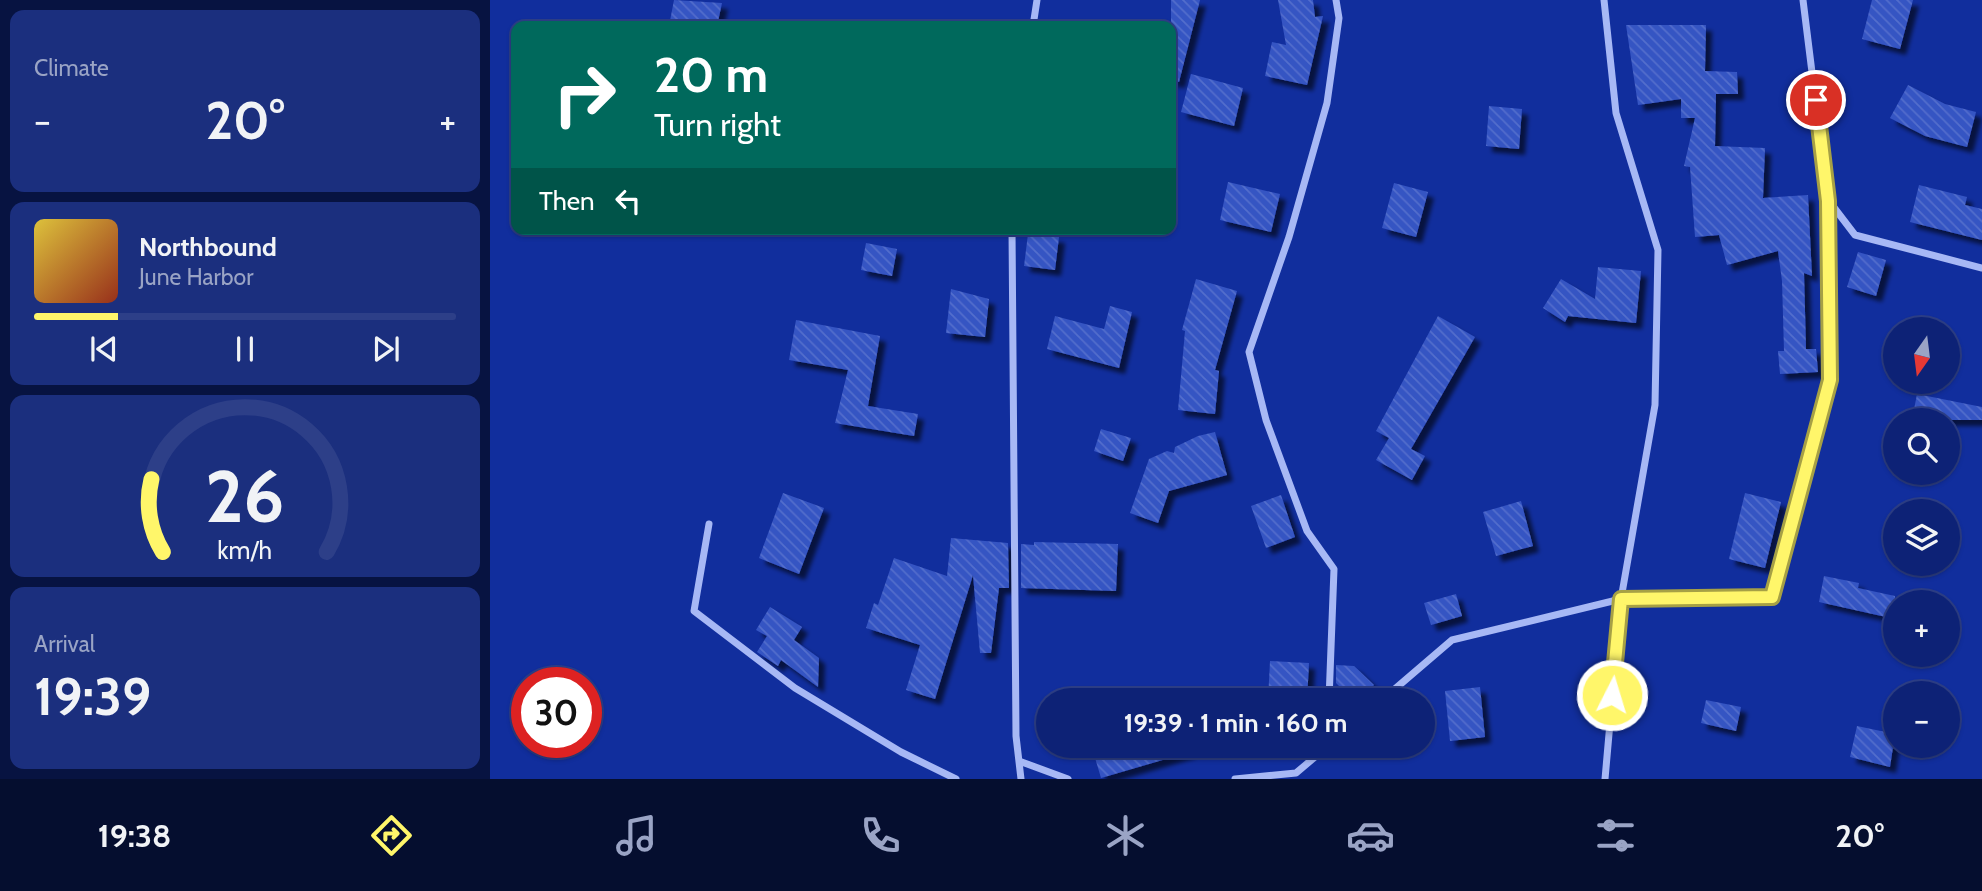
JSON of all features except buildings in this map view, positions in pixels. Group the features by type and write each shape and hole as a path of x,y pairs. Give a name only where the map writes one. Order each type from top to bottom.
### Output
{"street":[{"path":"1034,21 1037,0"},
{"path":"1329,688 1334,569 1307,531 1266,420 1249,352 1289,237 1327,103 1339,18 1336,0"},
{"path":"1604,0 1616,113 1658,250 1654,405 1621,599 1605,779"},
{"path":"1396,688 1452,640 1621,599 1772,597 1830,380 1828,201 1803,0"},
{"path":"1828,201 1855,235 1982,268"},
{"path":"1012,235 1016,736 1021,779"},
{"path":"709,524 694,611 795,688 901,752 956,779"},
{"path":"1234,779 1296,773 1314,758"},
{"path":"1019,761 1068,779"}],"route":[{"path":"1612,695 1621,599 1772,597 1830,380 1831,267 1828,201 1816,100"}]}
